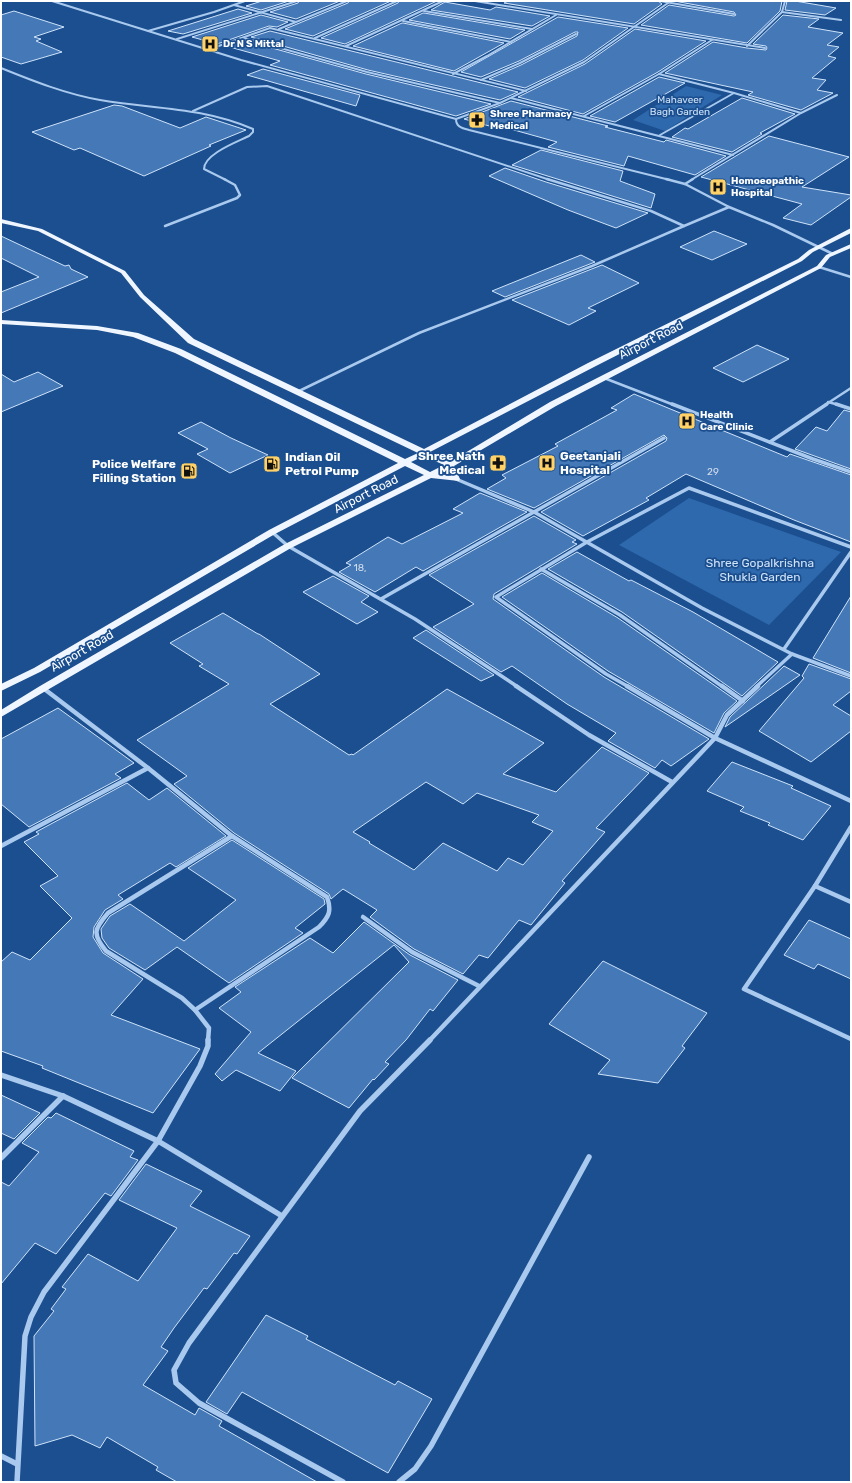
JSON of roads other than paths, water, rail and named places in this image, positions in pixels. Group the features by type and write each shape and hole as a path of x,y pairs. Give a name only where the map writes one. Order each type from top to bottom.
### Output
{"main road":[{"path":"1,221 40,230 123,272 142,296 191,340 450,465 456,479"},
{"name":"Airport Road","path":"1,688 37,670 272,532 591,365 800,260 818,247 851,230"},
{"name":"Airport Road","path":"1,714 43,688 288,546 450,465 553,404 819,267 828,256 851,246"},
{"path":"1,322 97,328 135,335 178,351 430,475 456,479"}],"street":[{"path":"52,1 210,50 456,119 500,103 584,62 606,48 668,2"},
{"path":"148,31 214,12 245,1"},
{"path":"176,39 263,13 297,1"},
{"path":"279,29 347,1"},
{"path":"314,38 397,1"},
{"path":"346,46 443,1"},
{"path":"475,1 631,28 765,48"},
{"path":"660,1 734,14"},
{"path":"747,46 782,12 785,1"},
{"path":"234,5 297,22"},
{"path":"424,11 533,29"},
{"path":"782,12 841,20"},
{"path":"453,74 557,15"},
{"path":"403,20 511,42"},
{"path":"210,50 270,28 279,29 453,74 526,91"},
{"path":"480,80 520,63 576,34"},
{"path":"243,38 367,72 500,103"},
{"path":"584,116 659,74 712,40"},
{"path":"1,68 53,88 88,98 193,111 222,118 253,129 253,132 249,136 210,156 204,165 204,169 235,185 240,194 236,198 165,226"},
{"path":"659,74 734,93 801,113"},
{"path":"193,111 247,86 267,86 466,151 527,173 650,211 684,226"},
{"path":"660,136 734,93"},
{"path":"685,184 801,113 836,95"},
{"path":"511,98 733,155"},
{"path":"456,119 456,123 459,127 469,130 685,184 729,207 773,225 833,254"},
{"path":"296,392 404,340 598,264 729,207"},
{"path":"819,267 851,277"},
{"path":"604,378 851,472"},
{"path":"770,442 851,388"},
{"path":"828,402 851,409"},
{"path":"381,599 664,438"},
{"path":"456,479 534,512 702,608 792,654 851,676"},
{"path":"851,547 689,488 587,542 496,597 606,674 715,738 851,801"},
{"path":"272,532 288,546 418,621 589,735 672,782"},
{"path":"784,649 851,552"},
{"path":"541,569 620,615 743,701"},
{"path":"343,1482 199,1404 176,1383 174,1370 189,1344 360,1111 423,1047 715,738 727,715 792,654"},
{"path":"43,688 148,768 232,836 327,897 331,907 330,915 319,927 196,1010"},
{"path":"1,846 148,768"},
{"path":"851,826 815,886 744,989 851,1039"},
{"path":"17,1482 23,1356 25,1336 31,1317 44,1292 158,1141 200,1066 208,1046 209,1028 196,1010 182,998 106,950 97,941 95,931 100,922 108,913 232,836"},
{"path":"815,886 851,902"},
{"path":"364,917 412,952 479,986"},
{"path":"1,1075 63,1096 158,1141 282,1216"},
{"path":"1,1158 63,1096"},
{"path":"400,1482 415,1469 431,1446 538,1246 589,1157"},
{"path":"1,1456 18,1464"}],"place":[{"name":"Dr N S Mittal","path":"210,44"},
{"name":"Shree Pharmacy Medical","path":"477,120"},
{"name":"Homoeopathic Hospital","path":"718,187"},
{"name":"Health Care Clinic","path":"687,421"},
{"name":"Shree Nath Medical","path":"498,463"},
{"name":"Geetanjali Hospital","path":"547,463"},
{"name":"Indian Oil Petrol Pump","path":"272,464"},
{"name":"Police Welfare Filling Station","path":"189,471"}],"park label":[{"name":"Mahaveer Bagh Garden","path":"680,106"},
{"name":"Shree Gopalkrishna Shukla Garden","path":"760,570"}]}
